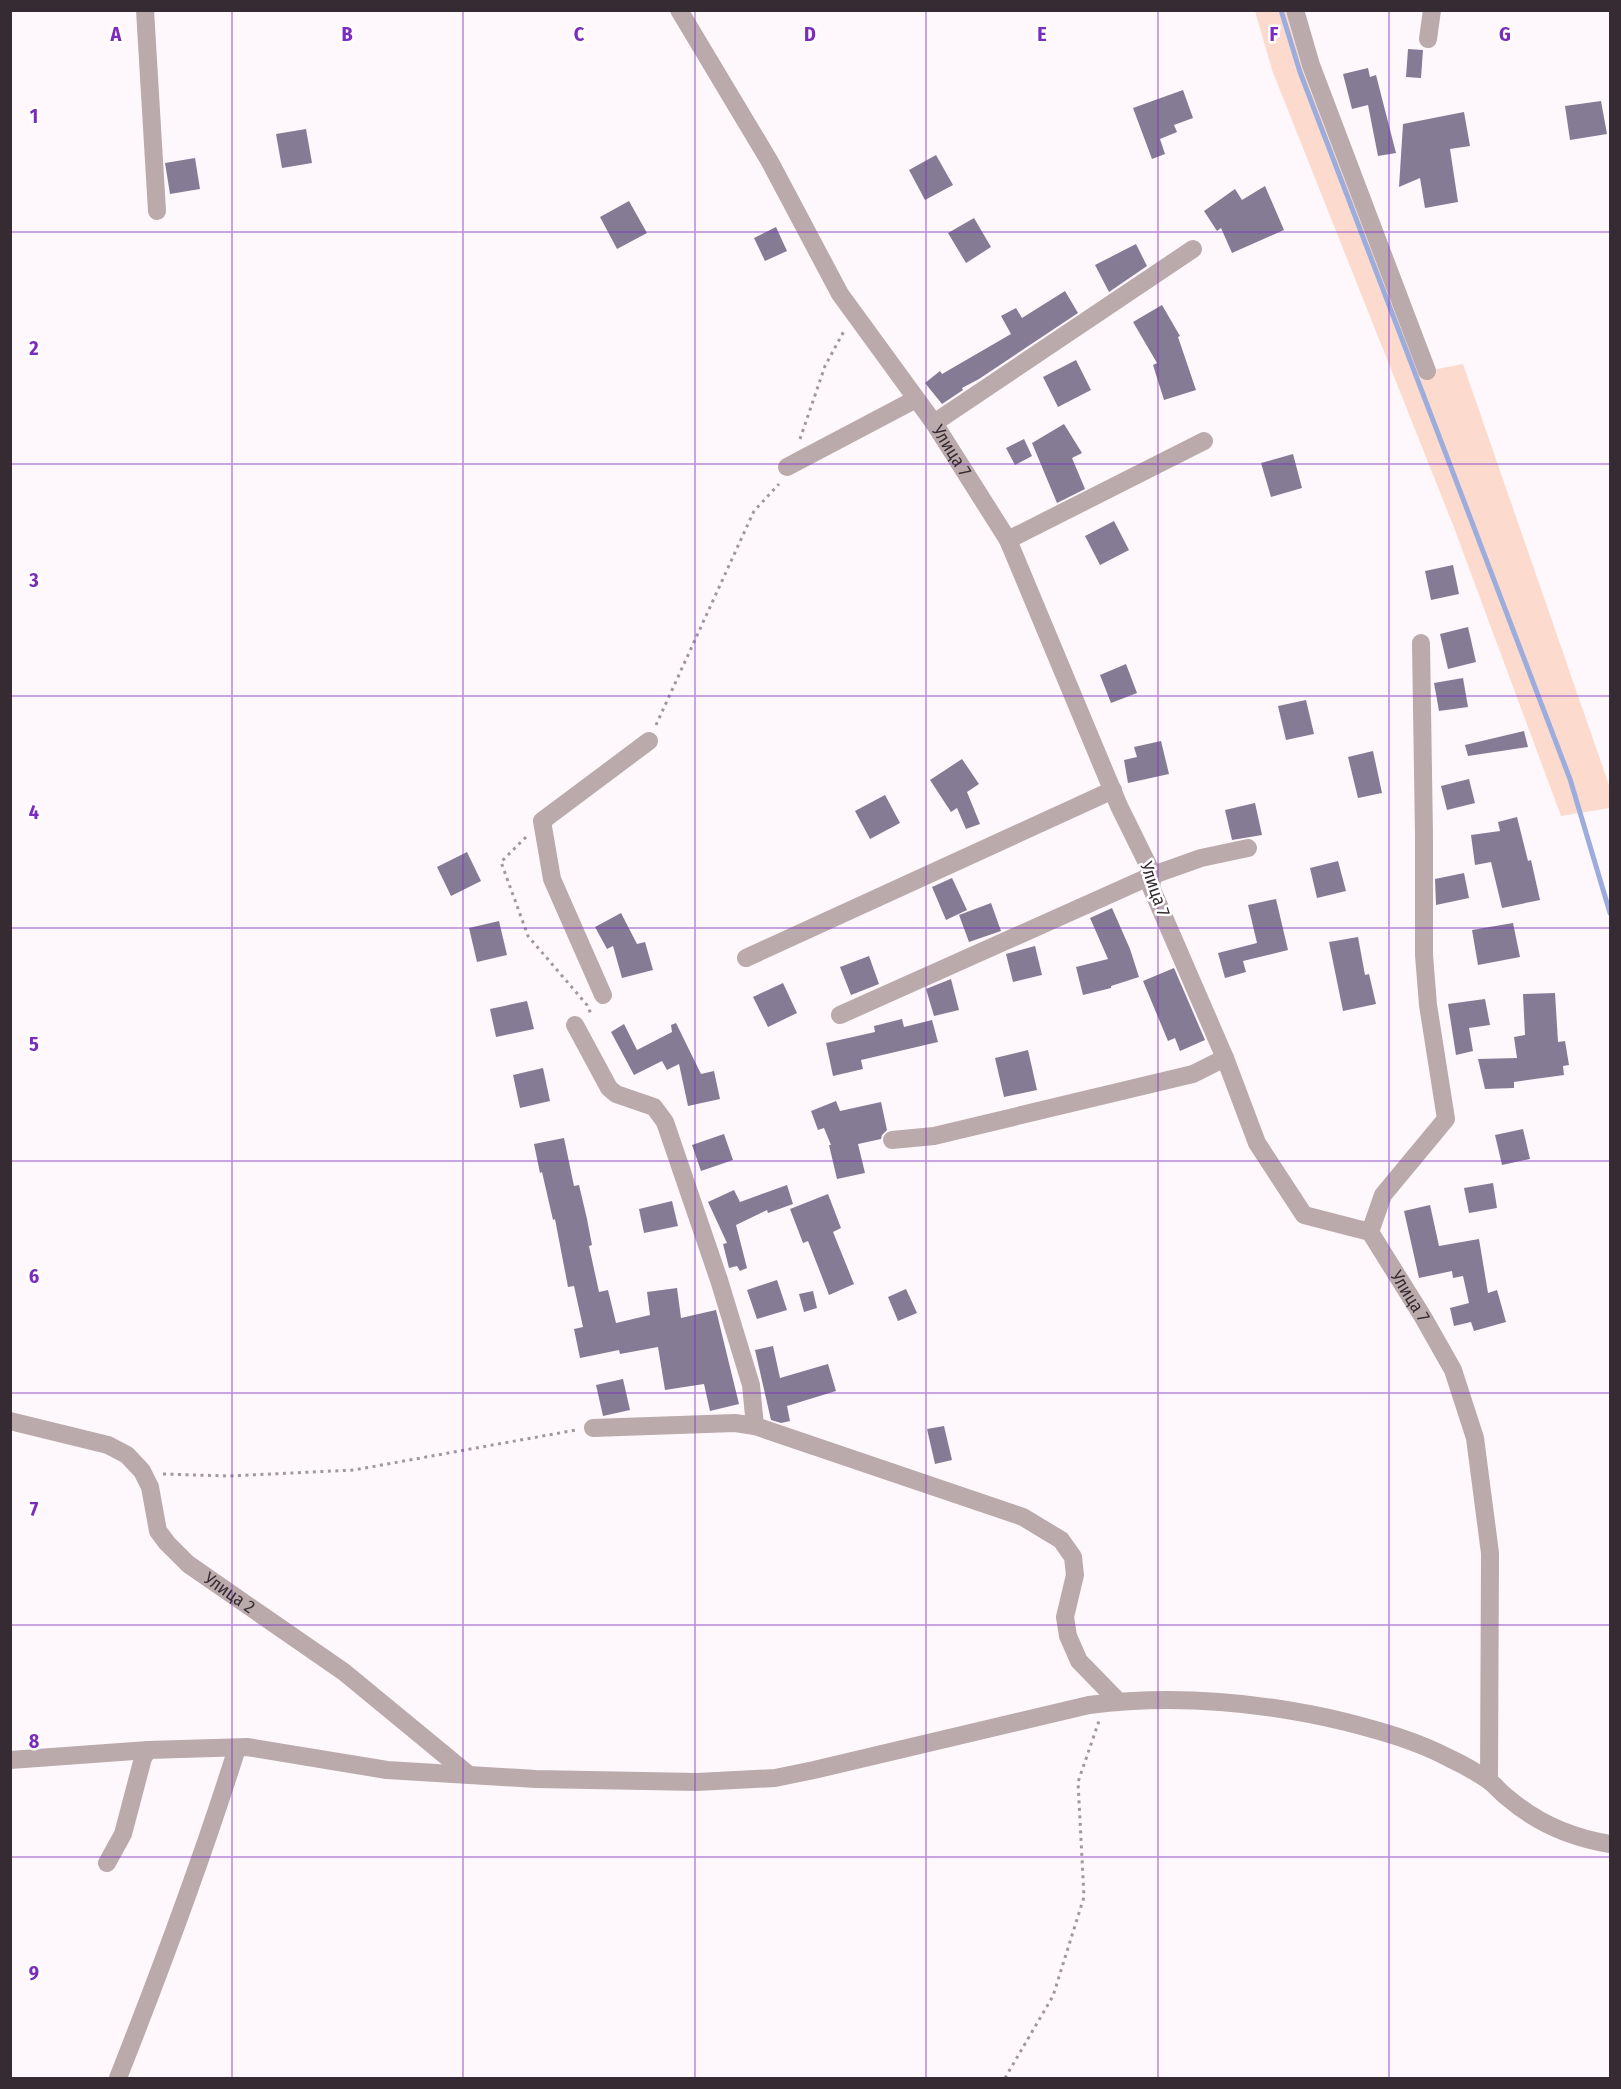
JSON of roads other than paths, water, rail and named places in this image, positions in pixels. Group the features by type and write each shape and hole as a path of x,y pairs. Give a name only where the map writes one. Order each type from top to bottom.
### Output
{"street":[{"path":"145,10 157,211"},
{"name":"Улица 7","path":"679,10 770,162 840,294 934,423 1008,540 1119,806 1153,875 1151,887 1225,1058 1257,1143 1304,1215 1370,1232 1453,1370 1475,1438 1490,1553 1489,1781"},
{"path":"1295,10 1311,65 1427,371"},
{"path":"1428,39 1432,10"},
{"path":"934,423 1193,249"},
{"path":"787,467 916,399"},
{"path":"1008,540 1204,441"},
{"path":"1370,1232 1383,1195 1446,1119 1428,1005 1424,955 1421,643"},
{"path":"603,995 552,879 542,821 649,741"},
{"path":"746,958 1113,790"},
{"path":"840,1015 1153,875 1201,858 1248,848"},
{"path":"574,1025 609,1088 616,1094 654,1107 665,1122 752,1385 755,1426"},
{"path":"892,1140 934,1136 1193,1074 1225,1058"},
{"name":"Улица 2","path":"10,1420 108,1445 127,1455 142,1471 150,1487 158,1531 167,1544 188,1564 344,1672 469,1775"},
{"path":"592,1428 735,1423 755,1426 1023,1517 1061,1540 1073,1557 1075,1575 1065,1617 1073,1650 1079,1661 1112,1702"},
{"path":"10,1760 148,1750 247,1747 387,1770 536,1779 697,1782 775,1778 1058,1712 1112,1702 1183,1700 1226,1702 1308,1713 1401,1737 1447,1756 1489,1781 1509,1799 1554,1827 1577,1837 1609,1844"},
{"path":"118,2079 175,1934 237,1748"},
{"path":"107,1863 123,1834 142,1758 148,1750"}],"waterway":[{"path":"1281,10 1300,72 1570,779 1610,913"}]}
